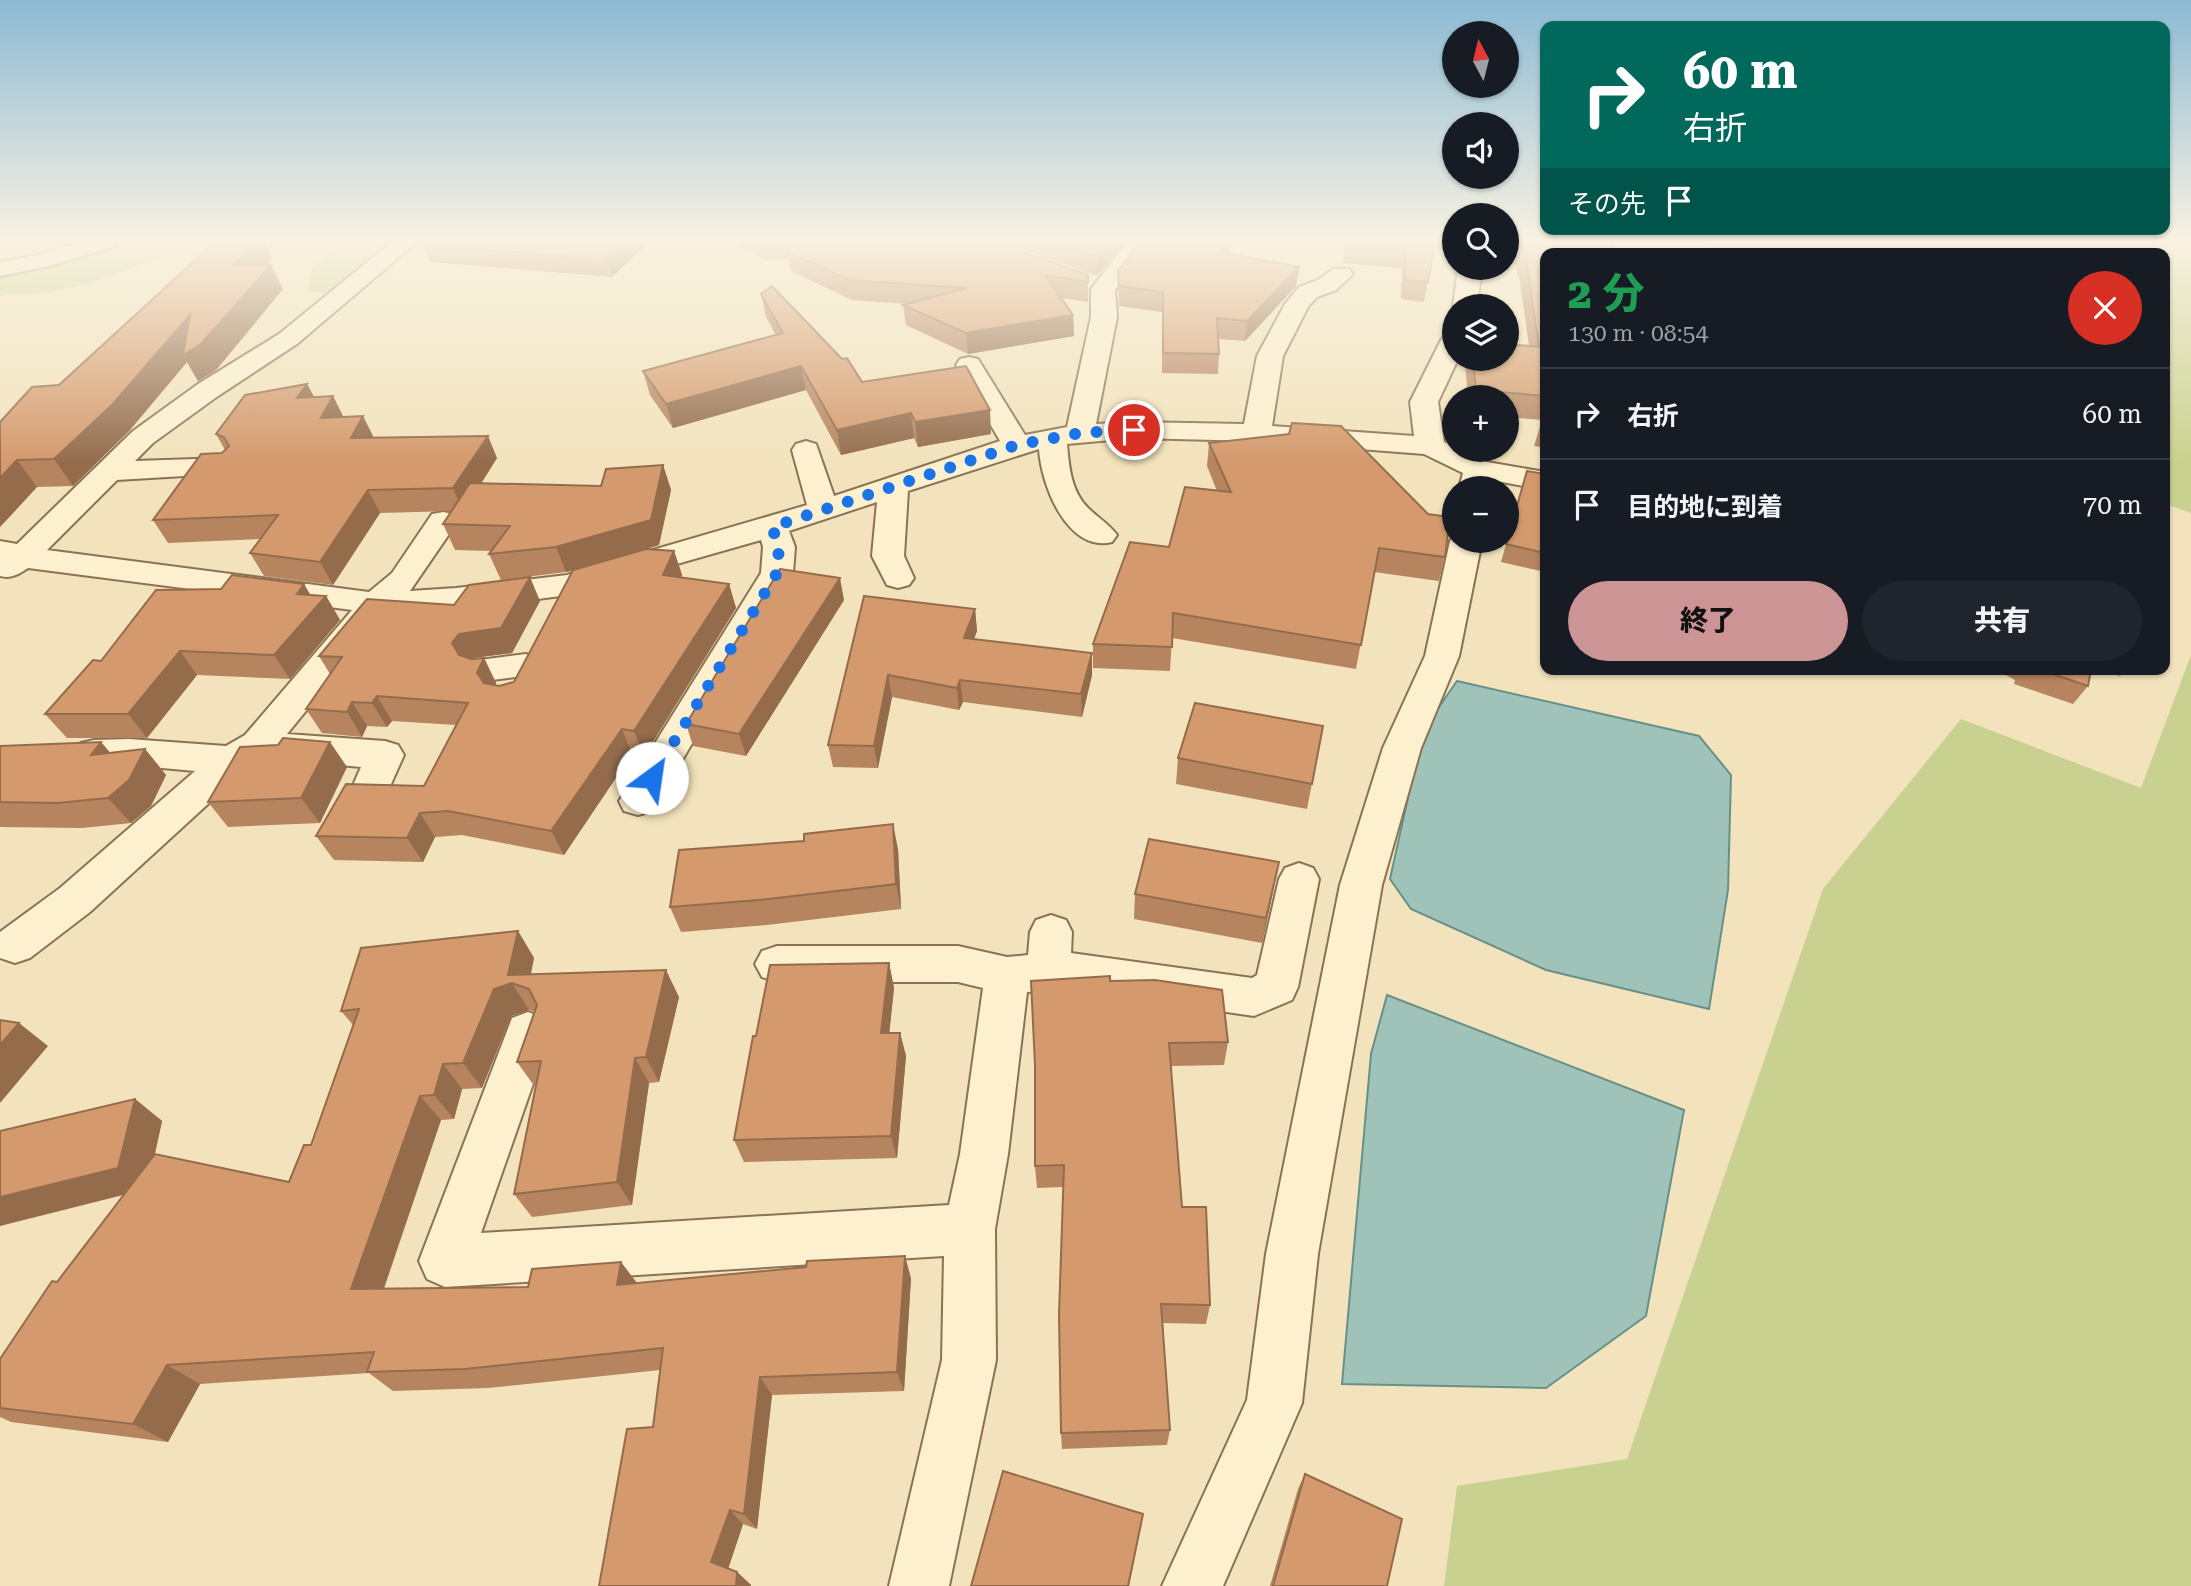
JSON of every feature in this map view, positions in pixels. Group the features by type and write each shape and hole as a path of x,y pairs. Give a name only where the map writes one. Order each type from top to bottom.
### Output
{"street":[{"path":"7,560 109,471 143,437 208,390 289,340 319,315"},
{"path":"1101,536 1079,519 1063,499 1054,470 1104,315"},
{"path":"1257,433 1270,356 1291,315"},
{"path":"969,365 1017,445"},
{"path":"1430,446 1424,402 1442,365"},
{"path":"7,560 376,603 456,599 568,585 772,527 1017,445 1066,436 1134,430 1257,433 1430,446 1472,476"},
{"path":"806,450 823,509"},
{"path":"109,471 225,467"},
{"path":"1519,480 1540,481"},
{"path":"893,488 888,556 898,578"},
{"path":"15,945 86,910 245,752 376,603 403,580 443,521"},
{"path":"638,801 777,573 779,547 772,527"},
{"path":"1192,1586 1274,1403 1292,1254 1361,885 1402,748 1442,656 1463,553"},
{"path":"484,669 531,656 568,585"},
{"path":"63,754 245,752 385,755 373,783"},
{"path":"778,964 958,964 1036,960 1069,971 1254,997 1276,987 1299,879"},
{"path":"919,1586 970,1360 970,1229 984,1154 1036,960"},
{"path":"528,1032 445,1261 970,1229"}],"green space":[{"path":"2170,315 2191,315 2191,513 2170,506"},
{"path":"2191,655 2191,1586 1444,1586 1457,1486 1627,1459 1823,889 1961,719 2141,788"}],"water":[{"path":"1457,681 1699,736 1731,775 1728,890 1709,1009 1546,970 1411,909 1390,879 1423,730"},
{"path":"1387,995 1684,1110 1646,1316 1546,1388 1342,1384 1371,1054"}],"building":[{"path":"135,315 190,315 112,405 54,459 17,460 0,478 0,422 32,387 59,385"},
{"path":"190,315 227,315 201,344 183,355"},
{"path":"773,315 800,315 842,359 847,358 862,382 966,366 990,410 915,422 911,413 837,430 801,366 666,404 643,371 783,333"},
{"path":"926,315 1073,315 966,333"},
{"path":"1163,315 1253,315 1247,321 1217,318 1219,354 1163,353"},
{"path":"1534,315 1540,315 1540,396 1519,394 1519,385 1476,385 1474,371 1519,371 1519,345 1539,347"},
{"path":"307,384 297,398 333,396 321,418 363,416 351,438 488,436 453,488 368,490 320,562 250,553 278,515 153,520 201,454 222,453 229,446 224,437 216,434 245,395"},
{"path":"1292,423 1341,426 1428,514 1442,516 1442,553 1446,553 1445,557 1379,548 1361,645 1173,613 1172,647 1093,644 1130,542 1169,547 1185,487 1231,492 1209,443 1289,434"},
{"path":"663,465 651,520 556,547 489,554 510,526 443,524 470,483 601,486 606,469"},
{"path":"1527,471 1540,473 1540,552 1519,547 1519,499"},
{"path":"646,549 674,551 663,575 729,584 634,731 622,729 551,831 448,811 420,813 407,838 316,836 346,784 424,786 468,703 377,696 372,703 352,702 347,712 306,709 342,657 319,656 367,599 454,605 469,585 530,577 501,628 459,634 452,643 459,655 471,659 484,658 477,673 484,683 499,686 514,682 573,570"},
{"path":"780,569 840,578 739,734 686,724"},
{"path":"232,575 304,584 297,594 326,596 274,655 180,651 128,714 45,714 93,660 101,661 156,590 221,589"},
{"path":"864,596 975,609 964,638 1092,653 1081,694 960,680 957,688 888,675 874,746 828,745"},
{"path":"2056,675 2090,675 2088,686"},
{"path":"1195,703 1323,726 1312,784 1178,758"},
{"path":"283,738 330,742 301,798 208,802 240,747 278,745"},
{"path":"101,742 91,755 145,749 129,780 108,798 57,803 0,802 0,746"},
{"path":"893,824 896,884 670,907 679,850 804,841 804,834"},
{"path":"1149,839 1279,862 1266,918 1135,894"},
{"path":"518,931 508,975 666,970 646,1057 635,1058 617,1182 514,1194 541,1061 517,1062 537,1005 529,989 512,983 494,989 463,1063 443,1064 434,1095 420,1096 351,1289 528,1287 532,1269 621,1262 617,1285 806,1267 807,1261 905,1256 897,1372 760,1377 744,1514 730,1510 711,1562 737,1572 736,1586 599,1586 627,1429 653,1427 663,1348 465,1369 367,1372 374,1352 167,1365 133,1424 0,1408 0,1359 52,1281 57,1282 155,1154 289,1182 304,1145 311,1145 359,1009 341,1011 361,948"},
{"path":"889,963 881,1033 900,1033 891,1136 734,1140 753,1036 756,1036 770,965"},
{"path":"1110,976 1110,981 1155,980 1222,990 1228,1042 1169,1043 1182,1207 1206,1207 1210,1305 1161,1304 1170,1430 1061,1433 1059,1315 1064,1165 1035,1166 1035,1065 1031,981"},
{"path":"0,1020 19,1023 0,1045"},
{"path":"135,1099 118,1168 0,1197 0,1131"},
{"path":"1003,1471 1143,1514 1128,1586 971,1586"},
{"path":"1305,1474 1402,1519 1387,1586 1273,1586"}],"route":[{"path":"652,778 777,573 779,547 772,527 1017,445 1080,433 1134,430"}]}
